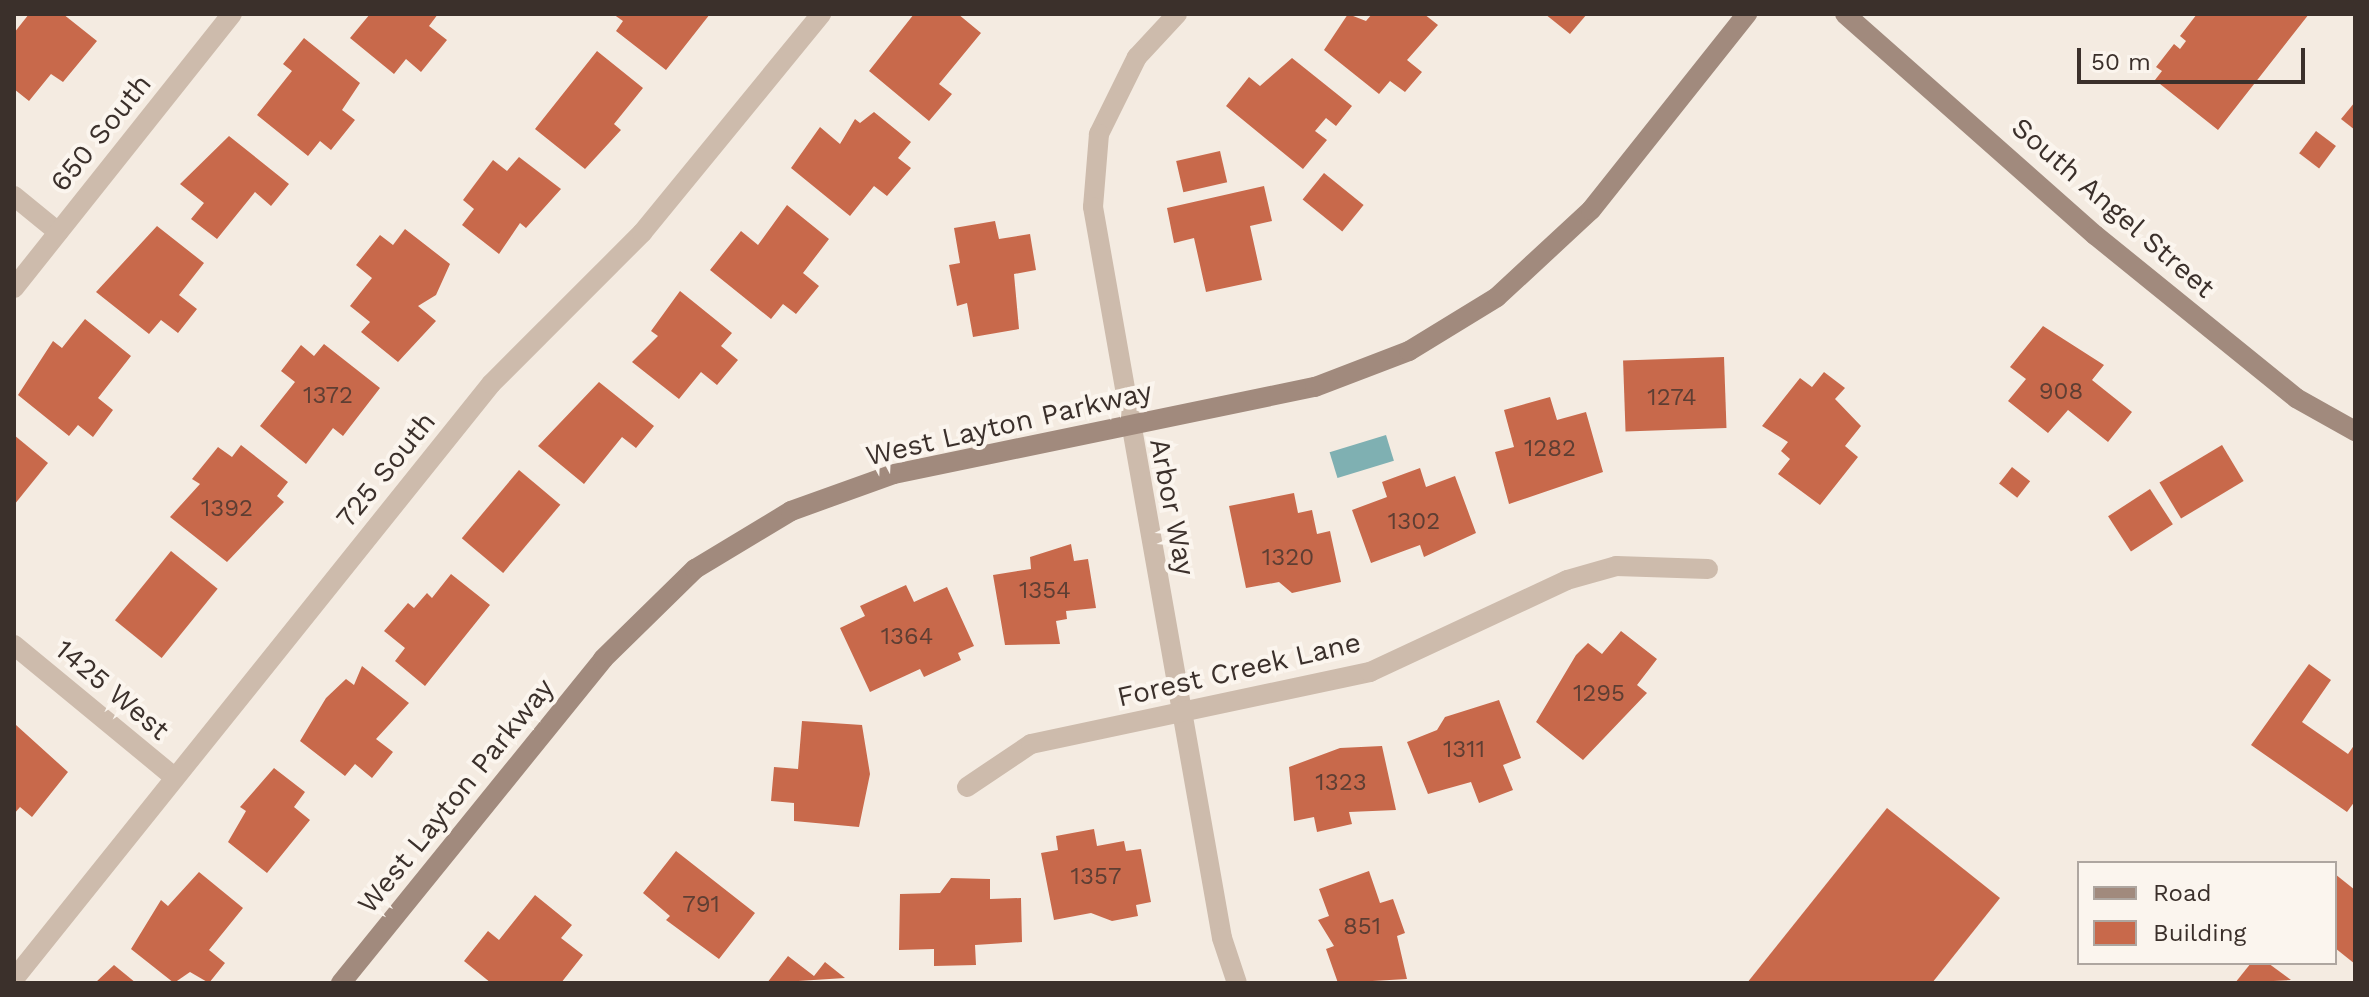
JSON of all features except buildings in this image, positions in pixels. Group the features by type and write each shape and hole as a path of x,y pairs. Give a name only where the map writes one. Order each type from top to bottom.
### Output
{"main road":[{"name":"West Layton Parkway","path":"341,983 603,659 695,569 791,511 894,474 1315,387 1409,351 1497,297 1591,210 1747,14"},
{"name":"South Angel Street","path":"1845,14 2095,235 2296,398 2355,431"}],"street":[{"name":"650 South","path":"14,288 232,14"},
{"name":"725 South","path":"14,979 491,384 642,233 821,14"},
{"name":"Arbor Way","path":"1177,14 1137,57 1099,134 1093,207 1127,425 1237,983"},
{"path":"14,196 58,232"},
{"name":"Forest Creek Lane","path":"967,787 1031,744 1370,672 1567,580 1616,566 1708,569"},
{"name":"1425 West","path":"14,645 174,777"}],"water":[{"path":"1386,435 1394,461 1337,478 1330,452"}]}
